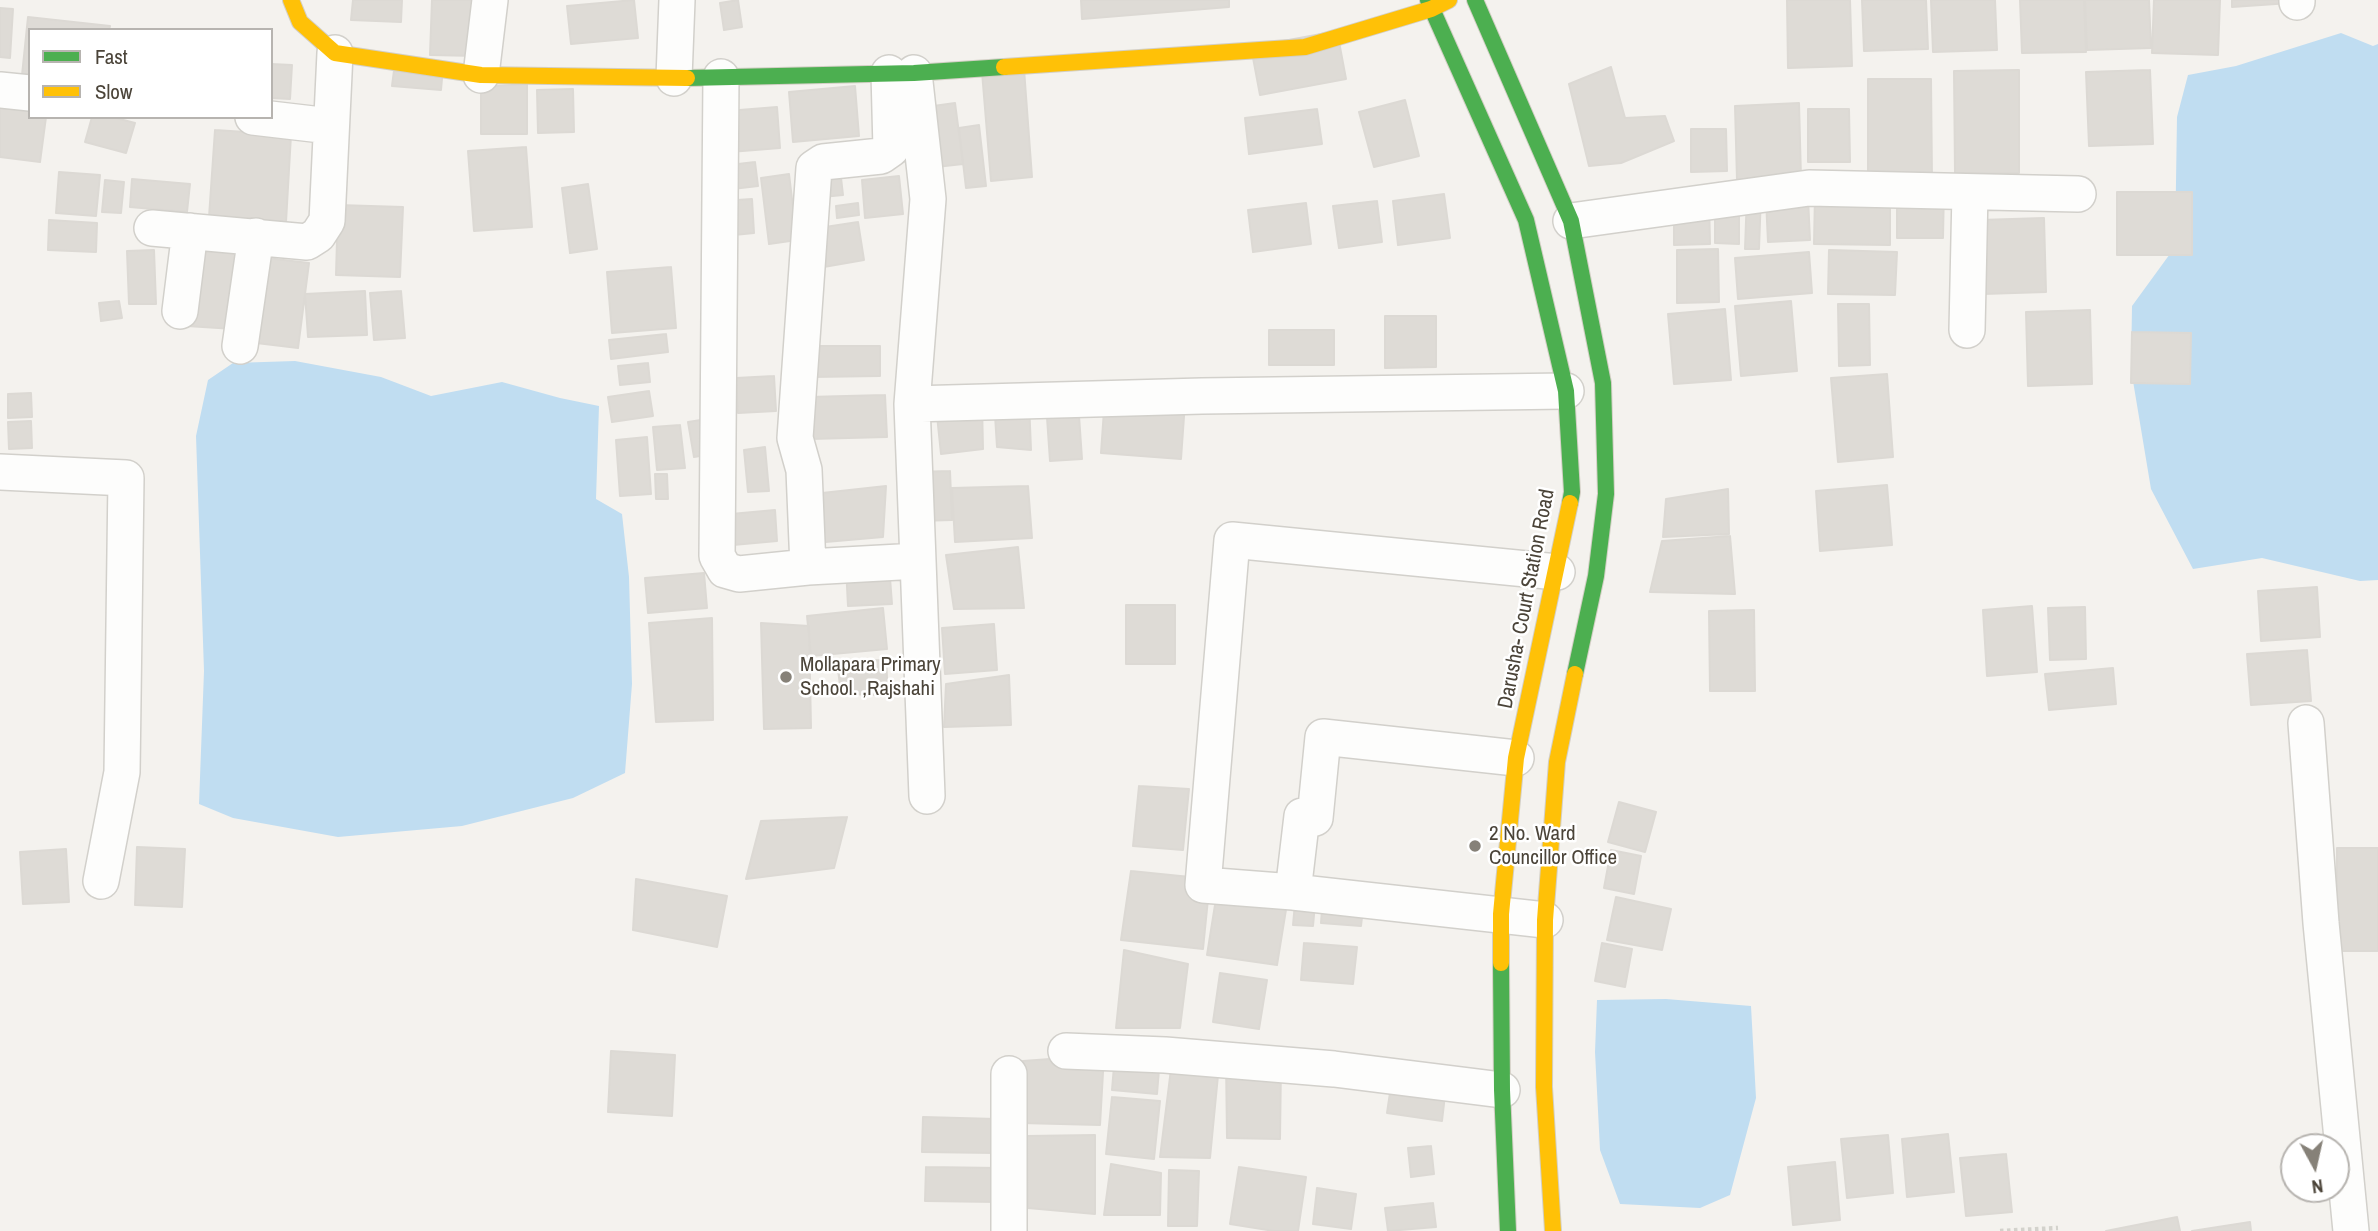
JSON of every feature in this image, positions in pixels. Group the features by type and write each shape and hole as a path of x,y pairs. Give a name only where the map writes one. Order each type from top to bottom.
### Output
{"street":[{"path":"291,0 300,22 335,53 481,75 674,78 902,73 1305,47 1449,0"},
{"path":"481,75 491,0"},
{"path":"674,78 677,0"},
{"path":"1475,0 1571,221 1603,383 1606,494 1596,576 1557,762 1545,920 1544,1087 1553,1231"},
{"name":"Darusha- Court Station Road","path":"1430,4 1526,220 1566,391 1572,492 1516,758 1501,914 1502,1090 1508,1231"},
{"path":"152,228 307,242 318,234 327,220 335,53"},
{"path":"902,73 928,199 912,404 927,796"},
{"path":"808,568 804,470 795,438 814,168 823,162 881,156 891,149 902,73"},
{"path":"721,77 717,556 725,570 739,574 918,561"},
{"path":"0,90 28,93"},
{"path":"272,119 330,125"},
{"path":"1571,221 1809,188 2078,194"},
{"path":"1967,330 1970,192"},
{"path":"180,311 190,231"},
{"path":"240,346 256,236"},
{"path":"912,404 1202,396 1566,391"},
{"path":"0,472 126,478 122,772 101,881"},
{"path":"1545,920 1293,892 1203,885 1232,540 1557,572"},
{"path":"2306,723 2321,923 2351,1231"},
{"path":"1293,892 1302,816 1315,818 1323,737 1516,758"},
{"path":"1066,1051 1165,1055 1334,1069 1502,1090"},
{"path":"1009,1074 1009,1231"}],"path":[{"path":"2000,1231 2058,1228"}],"water":[{"path":"2341,33 2373,46 2378,44 2378,580 2360,581 2262,558 2193,569 2151,489 2131,369 2132,306 2175,247 2177,117 2188,75 2236,66"},
{"path":"295,361 381,377 431,396 502,382 599,406 596,499 622,514 629,577 632,684 625,773 573,798 462,826 338,837 233,818 199,804 204,671 196,436 208,380 233,363"},
{"path":"1666,999 1751,1006 1756,1098 1730,1195 1700,1208 1620,1204 1600,1150 1595,1052 1597,1000"}],"building":[{"path":"353,0 402,0 401,22 351,20"},
{"path":"432,0 479,0 477,56 430,55"},
{"path":"634,0 638,38 571,44 567,6"},
{"path":"738,0 742,27 724,30 720,3"},
{"path":"1081,0 1229,0 1229,7 1082,19"},
{"path":"1787,0 1850,0 1852,66 1788,68"},
{"path":"1862,0 1926,0 1928,49 1864,51"},
{"path":"1931,0 1995,0 1997,50 1933,52"},
{"path":"2020,0 2084,0 2086,52 2022,53"},
{"path":"2085,0 2149,0 2151,48 2087,50"},
{"path":"2154,0 2220,0 2218,55 2152,53"},
{"path":"2232,0 2304,0 2305,2 2232,7"},
{"path":"0,8 13,9 10,58 0,57"},
{"path":"28,17 110,26 28,28 28,76 22,75"},
{"path":"1337,31 1346,79 1260,95 1251,47"},
{"path":"395,63 443,67 441,90 392,86"},
{"path":"273,64 292,65 290,99 273,98"},
{"path":"1611,67 1625,118 1665,116 1674,141 1621,163 1589,166 1569,84"},
{"path":"1024,69 1032,177 991,181 982,72"},
{"path":"2019,70 2019,173 1955,173 1954,71"},
{"path":"2150,70 2153,144 2089,146 2086,72"},
{"path":"1868,79 1931,79 1932,181 1868,181"},
{"path":"527,84 527,134 481,134 481,87"},
{"path":"855,86 859,136 793,142 789,92"},
{"path":"573,89 574,132 538,133 537,90"},
{"path":"1405,100 1419,156 1374,167 1359,112"},
{"path":"955,103 963,164 927,168 919,108"},
{"path":"1799,103 1801,178 1737,180 1735,106"},
{"path":"0,105 28,109 28,119 46,119 40,162 0,157"},
{"path":"777,107 780,148 730,152 727,111"},
{"path":"1317,109 1322,144 1249,154 1245,118"},
{"path":"1808,109 1849,109 1850,162 1808,162"},
{"path":"91,119 120,119 135,123 126,153 85,142"},
{"path":"979,125 986,186 966,188 959,128"},
{"path":"1691,129 1726,129 1727,171 1691,172"},
{"path":"215,130 291,135 286,222 209,217"},
{"path":"526,147 532,227 474,231 468,151"},
{"path":"755,162 758,186 724,190 721,166"},
{"path":"840,169 843,195 822,197 819,172"},
{"path":"59,172 100,175 96,216 56,213"},
{"path":"789,174 797,240 769,244 761,178"},
{"path":"899,176 903,214 865,218 862,180"},
{"path":"132,179 190,184 187,212 130,207"},
{"path":"105,180 124,182 121,213 102,212"},
{"path":"588,184 597,249 570,253 562,188"},
{"path":"1897,187 1944,187 1943,238 1897,238"},
{"path":"2117,192 2192,192 2192,255 2117,255"},
{"path":"1444,194 1450,238 1398,245 1393,201"},
{"path":"1747,194 1761,194 1759,249 1745,249"},
{"path":"1815,194 1890,195 1890,245 1814,244"},
{"path":"1715,196 1739,196 1739,244 1715,243"},
{"path":"1808,198 1810,240 1768,242 1766,200"},
{"path":"752,199 754,233 724,236 722,201"},
{"path":"1377,201 1382,242 1339,248 1333,206"},
{"path":"1709,201 1710,244 1674,245 1674,202"},
{"path":"858,203 859,215 837,218 836,206"},
{"path":"1306,203 1311,244 1253,252 1248,210"},
{"path":"338,205 403,207 400,277 336,275"},
{"path":"2044,218 2046,292 1983,294 1980,220"},
{"path":"49,220 97,223 96,252 48,250"},
{"path":"858,222 864,260 818,268 812,229"},
{"path":"193,243 241,248 234,329 187,326"},
{"path":"1718,249 1719,302 1677,303 1677,250"},
{"path":"154,250 156,304 129,304 127,251"},
{"path":"1829,250 1897,252 1895,295 1828,294"},
{"path":"1809,252 1812,293 1738,299 1735,258"},
{"path":"258,257 309,263 298,348 248,342"},
{"path":"671,267 676,328 612,333 607,272"},
{"path":"365,291 367,335 308,337 305,294"},
{"path":"401,291 405,338 374,340 370,293"},
{"path":"119,301 122,318 101,321 99,303"},
{"path":"1791,301 1797,371 1741,376 1735,306"},
{"path":"1838,304 1869,304 1870,365 1839,366"},
{"path":"1725,309 1731,380 1674,384 1668,314"},
{"path":"2090,310 2092,384 2028,386 2026,312"},
{"path":"1385,316 1436,316 1436,367 1385,368"},
{"path":"1269,330 1334,330 1334,365 1269,365"},
{"path":"2132,332 2191,333 2190,384 2131,383"},
{"path":"666,334 668,352 611,359 609,340"},
{"path":"811,346 880,346 880,376 811,377"},
{"path":"648,363 650,382 620,385 618,366"},
{"path":"1887,374 1893,457 1838,462 1831,378"},
{"path":"774,376 776,411 738,413 736,378"},
{"path":"649,391 653,416 612,422 608,397"},
{"path":"31,393 32,417 8,418 8,394"},
{"path":"885,395 887,437 810,439 808,397"},
{"path":"1105,396 1185,402 1181,459 1101,453"},
{"path":"994,399 1029,401 1031,450 997,447"},
{"path":"1078,401 1082,459 1050,461 1046,403"},
{"path":"982,405 983,449 941,454 936,406"},
{"path":"701,420 706,455 694,457 688,422"},
{"path":"31,421 32,448 9,449 8,422"},
{"path":"680,425 685,468 657,470 653,427"},
{"path":"647,437 651,494 620,496 616,440"},
{"path":"765,447 769,491 748,492 744,450"},
{"path":"950,471 952,520 918,521 916,472"},
{"path":"655,474 667,474 668,499 656,499"},
{"path":"1887,485 1892,545 1820,551 1816,491"},
{"path":"886,486 883,537 814,543 813,494"},
{"path":"1028,486 1032,538 955,542 952,488"},
{"path":"1728,489 1729,534 1663,537 1666,499"},
{"path":"775,510 777,541 733,545 731,514"},
{"path":"1730,536 1735,594 1650,592 1662,541"},
{"path":"1018,547 1024,608 954,609 946,555"},
{"path":"889,565 892,604 848,606 846,567"},
{"path":"704,573 707,608 648,613 645,578"},
{"path":"2317,587 2320,637 2261,641 2258,591"},
{"path":"1126,605 1175,605 1175,664 1126,664"},
{"path":"2032,606 2037,672 1987,676 1983,610"},
{"path":"2085,607 2086,659 2050,660 2048,608"},
{"path":"883,608 887,649 811,656 807,616"},
{"path":"1754,610 1755,691 1710,691 1709,611"},
{"path":"712,618 713,720 656,722 649,623"},
{"name":"Mollapara Primary School. ,Rajshahi","path":"761,623 809,626 811,728 764,729"},
{"path":"994,624 997,670 945,674 942,628"},
{"path":"2307,650 2311,701 2251,705 2247,654"},
{"path":"886,660 888,695 841,694 837,661"},
{"path":"2113,668 2116,704 2049,710 2045,674"},
{"path":"1009,675 1011,725 944,727 946,684"},
{"path":"1139,786 1189,789 1183,850 1133,846"},
{"path":"1619,802 1656,812 1645,852 1608,842"},
{"path":"847,817 834,868 746,879 761,821"},
{"path":"137,847 185,849 182,907 135,905"},
{"path":"2337,848 2378,848 2378,951 2337,951"},
{"path":"66,849 69,902 23,904 20,852"},
{"path":"1611,850 1641,856 1634,894 1604,888"},
{"path":"1131,871 1210,879 1203,949 1121,940"},
{"path":"636,879 727,896 717,947 633,930"},
{"path":"1219,880 1289,891 1277,965 1207,955"},
{"path":"1296,892 1316,893 1313,926 1293,925"},
{"path":"1323,896 1364,900 1361,926 1321,923"},
{"path":"1616,897 1671,909 1662,950 1607,940"},
{"path":"1304,943 1357,947 1353,984 1301,980"},
{"path":"1602,943 1632,949 1625,987 1595,981"},
{"path":"1124,950 1188,964 1180,1028 1116,1028"},
{"path":"1220,973 1267,980 1259,1029 1213,1022"},
{"path":"611,1051 675,1055 672,1116 608,1112"},
{"path":"1115,1054 1160,1057 1157,1094 1112,1090"},
{"path":"1104,1055 1100,1125 1021,1123 1023,1061"},
{"path":"1226,1060 1281,1063 1280,1139 1227,1138"},
{"path":"1172,1061 1219,1065 1210,1158 1160,1157"},
{"path":"1391,1086 1445,1095 1442,1121 1387,1113"},
{"path":"1112,1097 1160,1101 1154,1159 1106,1154"},
{"path":"923,1117 996,1119 995,1153 922,1152"},
{"path":"1948,1134 1954,1192 1907,1197 1902,1139"},
{"path":"1095,1135 1095,1214 1028,1208 1027,1136"},
{"path":"1888,1135 1893,1193 1847,1198 1841,1139"},
{"path":"1431,1146 1434,1174 1411,1177 1408,1148"},
{"path":"2006,1154 2012,1212 1966,1216 1960,1158"},
{"path":"1835,1162 1840,1220 1793,1225 1788,1167"},
{"path":"1111,1164 1161,1173 1160,1215 1104,1215"},
{"path":"926,1167 999,1168 998,1202 925,1201"},
{"path":"1239,1167 1306,1177 1298,1231 1274,1231 1230,1224"},
{"path":"1169,1170 1199,1171 1197,1226 1168,1226"},
{"path":"1317,1188 1356,1194 1351,1229 1313,1224"},
{"path":"1433,1203 1436,1227 1388,1231 1385,1208"},
{"path":"2177,1217 2180,1231 2106,1231"},
{"path":"2250,1222 2251,1231 2192,1231"}],"traffic: fast":[{"path":"1428,0 1526,220 1566,391 1572,492 1570,503"},
{"path":"1475,0 1571,221 1603,383 1606,494 1596,576 1575,674"},
{"path":"687,78 914,73 1004,67"},
{"path":"1501,963 1502,1090 1508,1231"}],"traffic: slow":[{"path":"291,0 300,22 335,53 481,75 687,78"},
{"path":"1004,67 1305,47 1431,9 1449,0"},
{"path":"1501,963 1501,914 1516,758 1570,503"},
{"path":"1553,1231 1544,1087 1545,920 1557,762 1575,674"}],"place":[{"name":"Mollapara Primary School. ,Rajshahi","path":"786,677"},
{"name":"2 No. Ward Councillor Office","path":"1475,846"}]}
